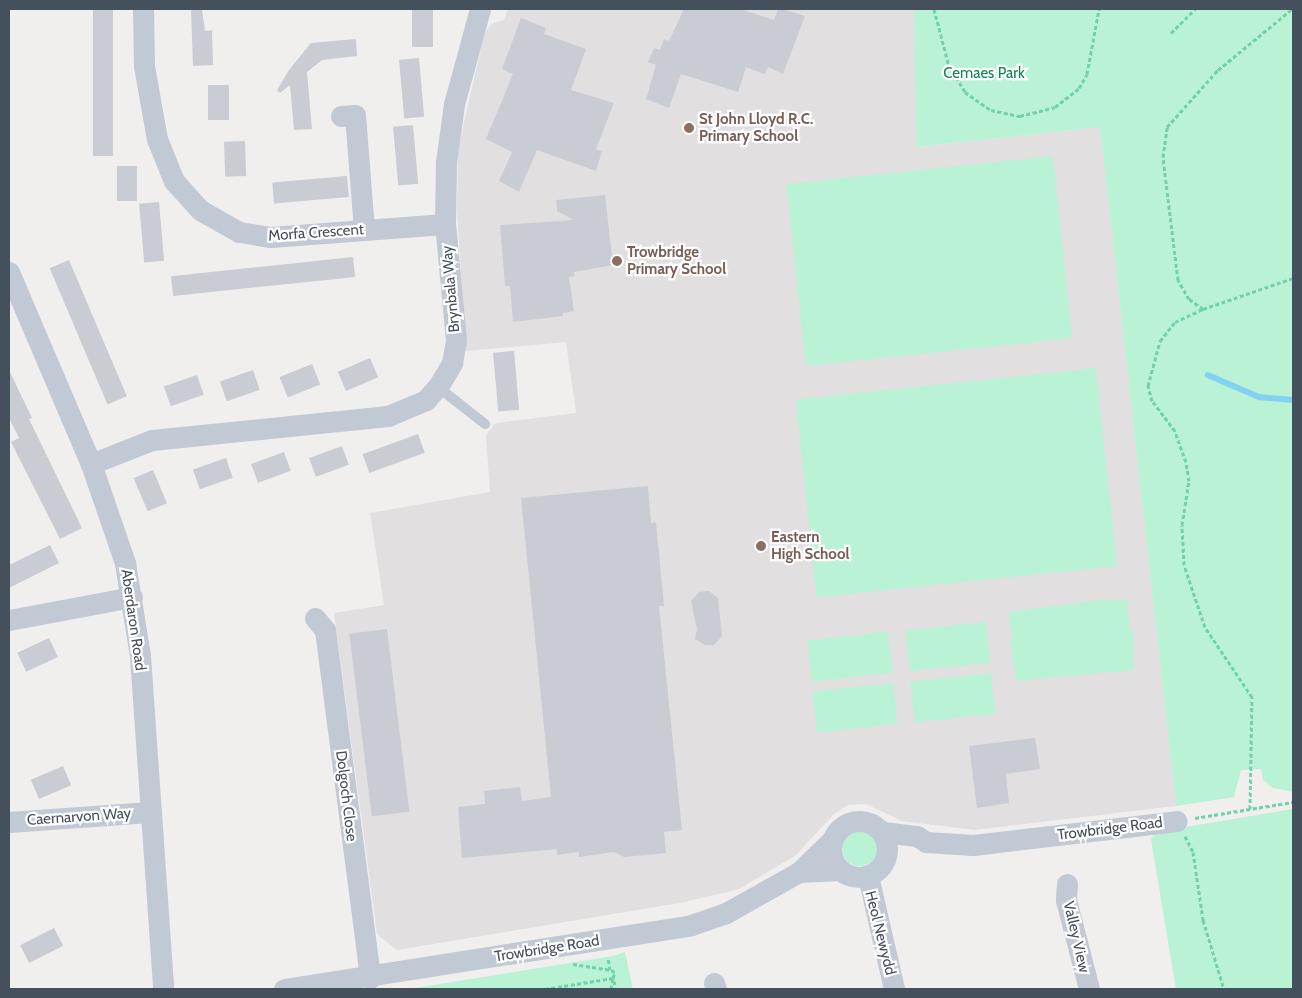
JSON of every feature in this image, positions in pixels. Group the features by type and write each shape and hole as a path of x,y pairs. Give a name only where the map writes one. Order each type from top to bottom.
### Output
{"street":[{"name":"Morfa Crescent","path":"143,9 144,66 157,139 174,181 186,197 218,223 256,236 445,224"},
{"name":"Brynbala Way","path":"91,464 152,440 388,416 426,400 438,387 452,363 456,340 445,224 446,162 454,104 480,9"},
{"path":"341,116 355,116 364,230"},
{"name":"Aberdaron Road","path":"9,272 91,464 113,523 132,597 140,656 163,989"},
{"path":"9,620 132,597"},
{"name":"Dolgoch Close","path":"314,618 325,630 370,978"},
{"name":"Caernarvon Way","path":"9,822 150,812"},
{"name":"Trowbridge Road","path":"799,872 804,864 832,840 836,832 851,821 868,822 883,832 917,836 926,842"},
{"name":"Trowbridge Road","path":"284,989 370,978 691,925 726,913 799,872 841,870 851,876 868,876 882,866 886,858 926,842 973,845 1177,821"},
{"path":"883,832 888,849 886,858"},
{"path":"832,840 832,857 841,870"},
{"name":"Heol Newydd","path":"868,876 894,989"},
{"name":"Valley View","path":"1067,884 1066,900 1088,989"}],"lane":[{"path":"438,387 485,424"}],"path":[{"path":"934,9 949,66 965,92 991,110 1020,116 1056,107 1079,88 1087,74 1099,9"},
{"path":"1171,33 1195,9"},
{"path":"1203,308 1189,300 1178,280 1163,156 1167,127 1218,70 1292,9"},
{"path":"1250,809 1252,697 1205,627 1184,565 1182,525 1189,481 1186,462 1175,431 1156,407 1148,386 1160,341 1168,329 1203,308 1293,278"},
{"name":"Trowbridge Road","path":"1177,821 1293,802"},
{"path":"1177,821 1192,852 1203,920 1224,989"},
{"path":"607,956 610,970"},
{"path":"570,964 615,972 611,989"},
{"path":"545,989 614,978"},
{"path":"614,978 616,989"}],"shaded area":[{"name":"Eastern High School","path":"508,9 914,9 917,147 1100,127 1176,806 975,830 902,821 866,804 848,805 834,814 795,856 739,889 685,902 397,950 377,934 334,613 384,605 370,513 490,492 486,435 496,423 576,413 566,342 466,351 457,211 458,149 484,35 491,24 504,20"}],"green space":[{"name":"Cemaes Park","path":"914,9 1293,9 1293,792 1273,788 1263,780 1261,769 1241,770 1234,797 1176,806 1100,127 916,147"},
{"path":"1053,156 1072,338 806,366 786,184"},
{"path":"1096,368 1117,566 816,597 796,400"},
{"path":"1098,600 1127,600 1130,630 1133,630 1134,670 1016,681 1010,641 1012,641 1009,612"},
{"path":"986,622 990,663 910,671 905,630"},
{"path":"888,632 892,673 812,681 807,640"},
{"path":"991,673 995,714 915,722 910,681"},
{"path":"893,683 897,724 817,732 812,691"},
{"path":"1293,809 1293,989 1176,989 1151,839 1156,832"},
{"path":"860,830 872,836 878,848 872,860 860,866 848,860 842,848 848,836"},
{"path":"625,952 633,989 409,989 613,956"}],"building":[{"path":"191,9 202,9 205,31 212,30 213,65 193,66"},
{"path":"412,9 433,9 433,47 412,47"},
{"path":"684,9 741,9 774,20 778,9 805,16 783,74 768,67 765,74 746,67 738,92 681,74 669,108 646,99 656,65 648,62 654,48 660,50 664,39 669,41"},
{"path":"93,10 113,10 113,156 93,156"},
{"path":"521,18 546,28 544,34 586,49 571,90 614,103 596,149 602,151 596,171 537,150 519,192 499,181 512,152 486,139 513,74 502,69"},
{"path":"356,39 357,56 322,60 307,72 312,129 294,130 290,85 280,93 277,90 289,70 311,43"},
{"path":"419,58 424,117 404,119 399,60"},
{"path":"208,85 229,85 229,120 208,120"},
{"path":"413,125 418,184 398,186 393,127"},
{"path":"245,141 246,176 225,177 224,142"},
{"path":"117,166 137,166 137,201 117,201"},
{"path":"347,176 349,197 274,203 272,183"},
{"path":"605,195 613,265 574,272 575,276 569,277 574,311 563,313 563,316 513,322 510,286 505,286 500,225 574,220 557,211 556,200"},
{"path":"159,202 164,261 144,263 139,204"},
{"path":"353,257 355,277 173,296 171,276"},
{"path":"69,260 127,396 107,404 50,268"},
{"path":"514,351 519,410 498,412 493,353"},
{"path":"370,358 378,377 346,391 338,372"},
{"path":"312,364 320,384 288,398 280,377"},
{"path":"9,370 32,418 29,419 82,528 60,539 11,442 19,438 9,418"},
{"path":"253,370 260,390 227,401 220,381"},
{"path":"197,375 204,395 171,406 164,386"},
{"path":"418,434 425,453 369,473 363,454"},
{"path":"342,446 349,465 316,477 309,458"},
{"path":"284,452 291,471 258,483 251,464"},
{"path":"226,458 233,478 200,489 193,469"},
{"path":"153,470 167,503 148,511 134,478"},
{"path":"648,486 651,523 656,522 664,606 659,606 682,830 664,832 666,853 624,857 614,852 579,857 579,852 557,855 557,849 462,858 458,807 485,804 484,791 520,787 522,801 551,797 521,498"},
{"path":"50,545 59,563 9,588 9,565"},
{"path":"709,591 718,598 722,636 714,645 705,645 695,639 697,629 691,601 699,592"},
{"path":"387,629 409,812 372,816 349,634"},
{"path":"49,638 58,657 26,672 17,653"},
{"path":"1035,738 1040,769 1006,774 1009,803 977,808 969,746"},
{"path":"63,766 71,785 39,799 31,780"},
{"path":"54,928 63,946 29,963 20,945"}],"waterway":[{"path":"1208,375 1259,397 1293,400"}],"place":[{"name":"St John Lloyd R.C. Primary School","path":"689,128"},
{"name":"Trowbridge Primary School","path":"617,261"},
{"name":"Eastern High School","path":"761,546"}]}
